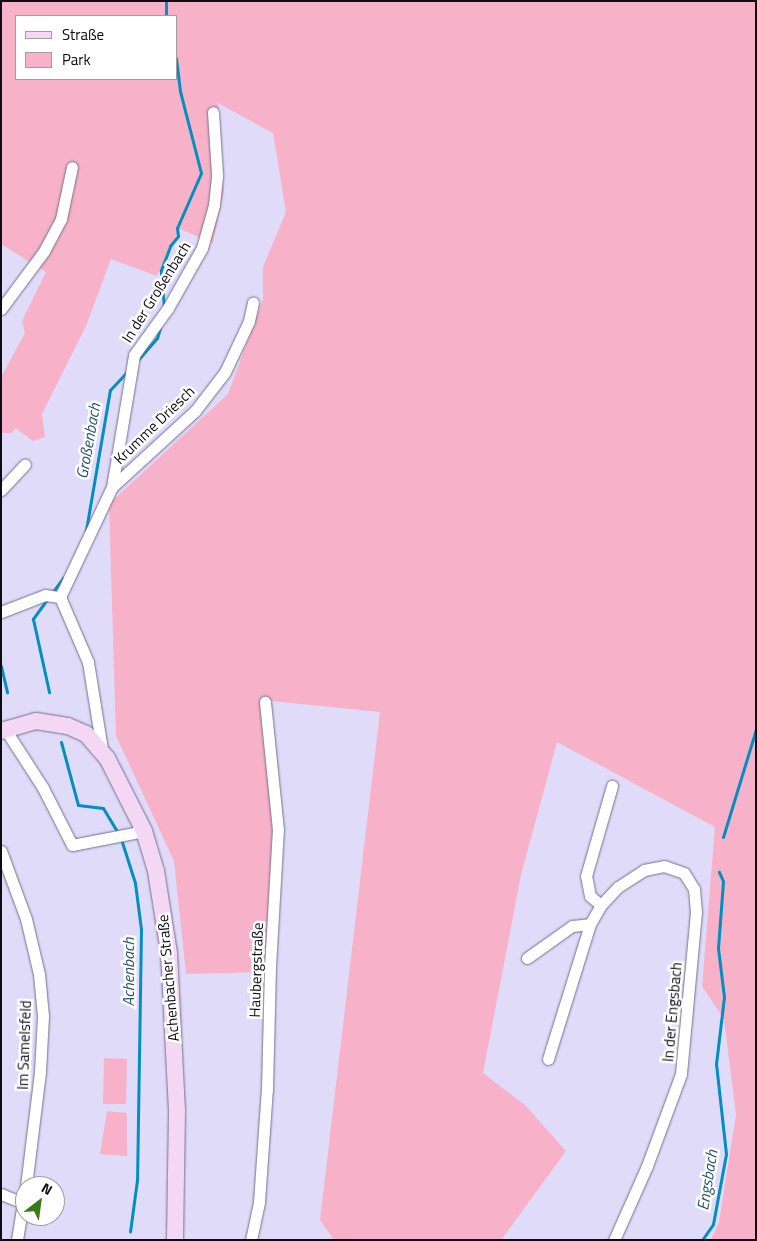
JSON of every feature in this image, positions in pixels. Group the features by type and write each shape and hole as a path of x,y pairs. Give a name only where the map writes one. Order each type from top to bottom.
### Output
{"main road":[{"name":"Achenbacher Straße","path":"3,730 36,721 52,721 86,734 102,749 144,832 156,871 169,953 178,1111 175,1240"}],"street":[{"name":"In der Großenbach","path":"60,597 112,487 134,355 168,308 202,248 210,223 217,174 213,112"},
{"path":"1,309 44,251 61,218 72,167"},
{"name":"Krumme Driesch","path":"112,487 195,411 225,372 249,321 253,302"},
{"path":"1,490 25,464"},
{"path":"1,612 45,595 60,597 88,662 102,749"},
{"name":"Haubergstraße","path":"251,1240 260,1202 267,1098 270,967 278,830 265,702"},
{"path":"3,730 43,788 72,845 144,832"},
{"path":"601,905 590,896 586,876 612,786"},
{"name":"Im Samelsfeld","path":"1,851 26,919 39,974 43,1016 40,1072 27,1176"},
{"name":"In der Engsbach","path":"548,1059 590,924 601,905 618,887 644,870 664,866 684,873 694,889 696,912 682,1074 648,1166 614,1240"},
{"path":"527,958 572,926 590,924"},
{"path":"1,1194 15,1200"},
{"path":"17,1240 19,1226"}],"green space":[{"path":"1,1 756,1 756,1240 711,1240 719,1222 736,1115 724,1019 702,986 715,827 557,742 521,875 483,1073 526,1106 566,1151 501,1240 334,1240 320,1220 380,712 271,701 280,842 267,972 186,974 174,861 116,736 109,504 228,394 263,299 263,267 286,212 273,133 218,103 224,191 213,243 180,229 157,276 111,259 86,326 42,414 45,437 33,441 15,428 12,433 1,433 1,377 25,333 22,321 46,272 1,244"},
{"path":"104,1058 127,1059 126,1104 103,1104"},
{"path":"107,1111 127,1113 127,1156 100,1154"}],"waterway":[{"name":"Großenbach","path":"166,1 166,15"},
{"name":"Großenbach","path":"164,307 161,270 170,246 178,236 177,228 201,173 180,91 178,74"},
{"name":"Großenbach","path":"137,361 157,338 160,328"},
{"name":"Großenbach","path":"86,530 110,390 128,371"},
{"name":"Großenbach","path":"52,593 63,578"},
{"name":"Großenbach","path":"48,598 33,619 49,692"},
{"name":"Achenbach","path":"1,666 7,692"},
{"name":"Engsbach","path":"723,837 756,729"},
{"name":"Achenbach","path":"61,742 78,805 103,808 118,833"},
{"name":"Achenbach","path":"121,839 135,883 141,929 137,1180 130,1232"},
{"path":"702,1240 713,1224 726,1154 716,1064 724,997 718,948 723,881 719,872"}]}
